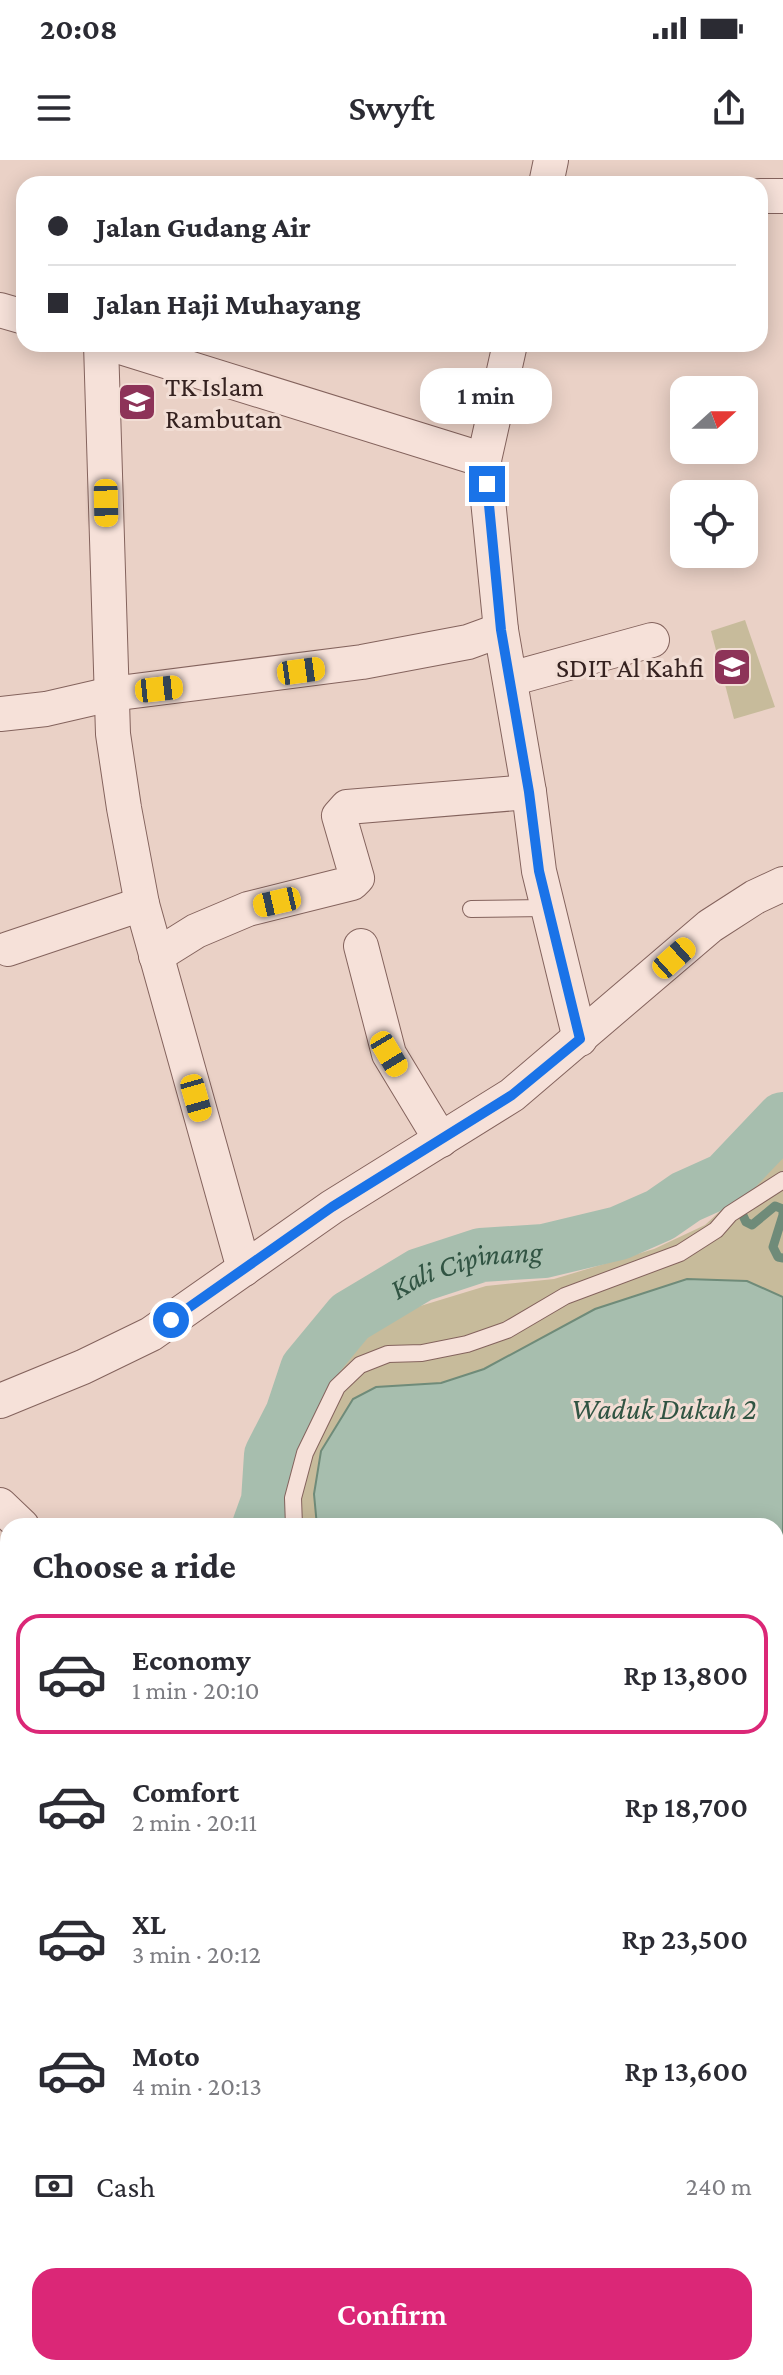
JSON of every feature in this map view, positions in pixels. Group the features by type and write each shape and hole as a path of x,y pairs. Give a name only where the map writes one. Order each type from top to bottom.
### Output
{"street":[{"path":"101,352 115,749 142,904 244,1269"},
{"path":"137,352 484,460"},
{"path":"508,352 484,460 501,630 546,908 580,1039"},
{"path":"0,714 46,709 111,694 362,662 468,642 501,630"},
{"path":"510,679 652,640"},
{"path":"156,956 196,931 248,909 352,883 357,878 339,816 347,807 529,792"},
{"path":"0,1401 83,1367 151,1334 332,1207 512,1095 710,926 755,897 783,884"},
{"path":"8,949 142,904"},
{"path":"361,946 389,1054 441,1140"}],"lane":[{"path":"471,909 546,908"},
{"path":"294,1518 293,1498 305,1453 337,1387 360,1365 388,1354 422,1353 467,1344 507,1330 565,1296 680,1253 716,1230 730,1214 783,1180"}],"shaded area":[{"path":"745,620 775,707 734,719 711,631"},
{"name":"Waduk Dukuh 2","path":"783,1153 783,1518 277,1518 281,1479 321,1394 371,1333 417,1307 486,1286 554,1279 654,1249 705,1225"}],"water":[{"name":"Waduk Dukuh 2","path":"687,1279 747,1281 783,1297 783,1518 316,1518 314,1494 321,1451 353,1399 376,1387 441,1383 484,1369 595,1309"}],"waterway":[{"name":"Kali Cipinang","path":"262,1518 268,1501 271,1455 292,1414 307,1369 350,1317 420,1275 481,1255 544,1251 619,1233 660,1215 686,1197 726,1179 783,1119"},
{"path":"726,1179 746,1222 752,1225 775,1206 783,1209 773,1247 778,1257 783,1258"}],"place":[{"name":"TK Islam Rambutan","path":"137,402"},
{"name":"SDIT Al Kahfi","path":"732,667"}],"route":[{"path":"171,1320 332,1207 512,1095 580,1039 539,871 529,792 501,630 487,484"}]}
